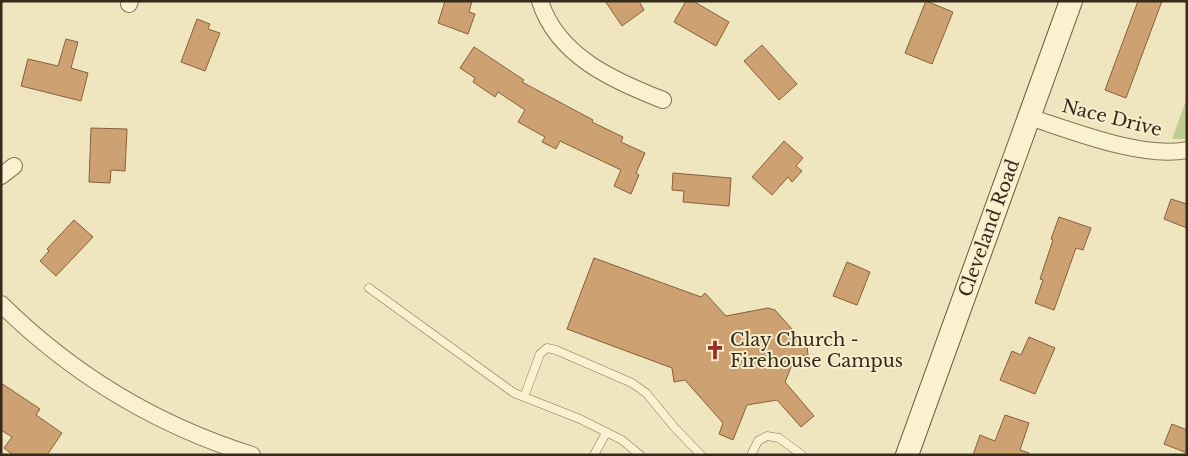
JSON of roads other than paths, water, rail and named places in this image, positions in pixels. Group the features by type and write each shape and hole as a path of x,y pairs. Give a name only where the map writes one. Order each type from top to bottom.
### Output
{"main road":[{"name":"Cleveland Road","path":"907,455 1071,1"}],"street":[{"path":"540,1 554,30 566,46 614,78 663,100"},
{"name":"Nace Drive","path":"1029,117 1123,145 1153,151 1179,152 1187,150"},
{"path":"1,304 56,353 106,389 157,418 218,444 252,455"}],"lane":[{"path":"369,288 514,393 580,419 622,440 640,455"},
{"path":"524,397 540,354 547,348 556,350 632,383 646,393 675,428 701,455"},
{"path":"594,455 606,433"},
{"path":"750,455 758,441 767,436 779,438 802,455"}],"place":[{"name":"Clay Church - Firehouse Campus","path":"715,350"}]}
